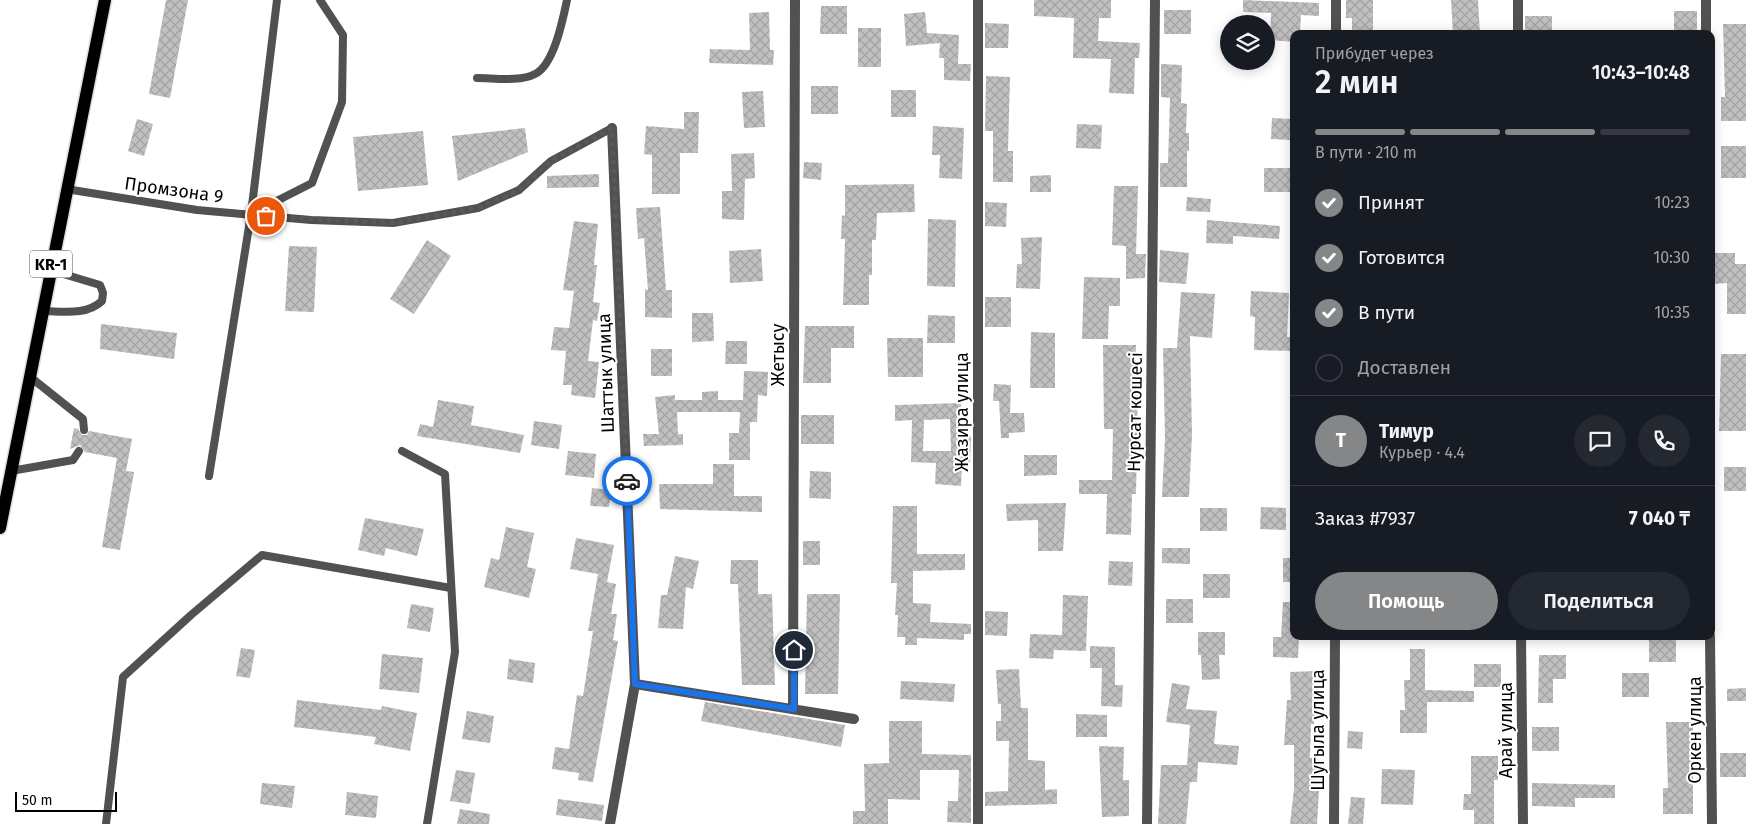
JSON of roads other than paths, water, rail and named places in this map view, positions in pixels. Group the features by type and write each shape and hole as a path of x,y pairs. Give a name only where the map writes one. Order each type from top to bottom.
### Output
{"main road":[{"name":"KR-1","path":"0,528 104,0"}],"street":[{"name":"Жетысу","path":"794,709 795,0"},
{"name":"Жазира улица","path":"978,0 978,824"},
{"name":"Нурсат кошесi","path":"1147,824 1155,0"},
{"path":"1336,0 1336,30"},
{"path":"1518,0 1518,30"},
{"path":"1706,0 1706,30"},
{"name":"Шаттык улица","path":"610,824 635,684 612,128"},
{"name":"Шугыла улица","path":"1334,824 1335,640"},
{"name":"Арай улица","path":"1522,640 1522,824"},
{"name":"Оркен улица","path":"1710,640 1712,824"},
{"path":"635,684 854,719"}],"lane":[{"path":"209,476 251,214 277,0"},
{"path":"251,214 312,183 342,102 343,35 320,0"},
{"path":"477,78 521,77 536,74 552,53 562,25 567,0"},
{"name":"Промзона 9","path":"66,189 197,210 393,223 478,208 519,190 551,161 612,128"},
{"path":"42,311 76,312 94,308 102,301 103,293 100,285 50,270"},
{"path":"29,376 83,419 84,430"},
{"path":"10,471 72,460 79,451"},
{"path":"402,451 445,474 455,652 427,824"},
{"path":"106,824 123,677 262,556 451,588"}]}
